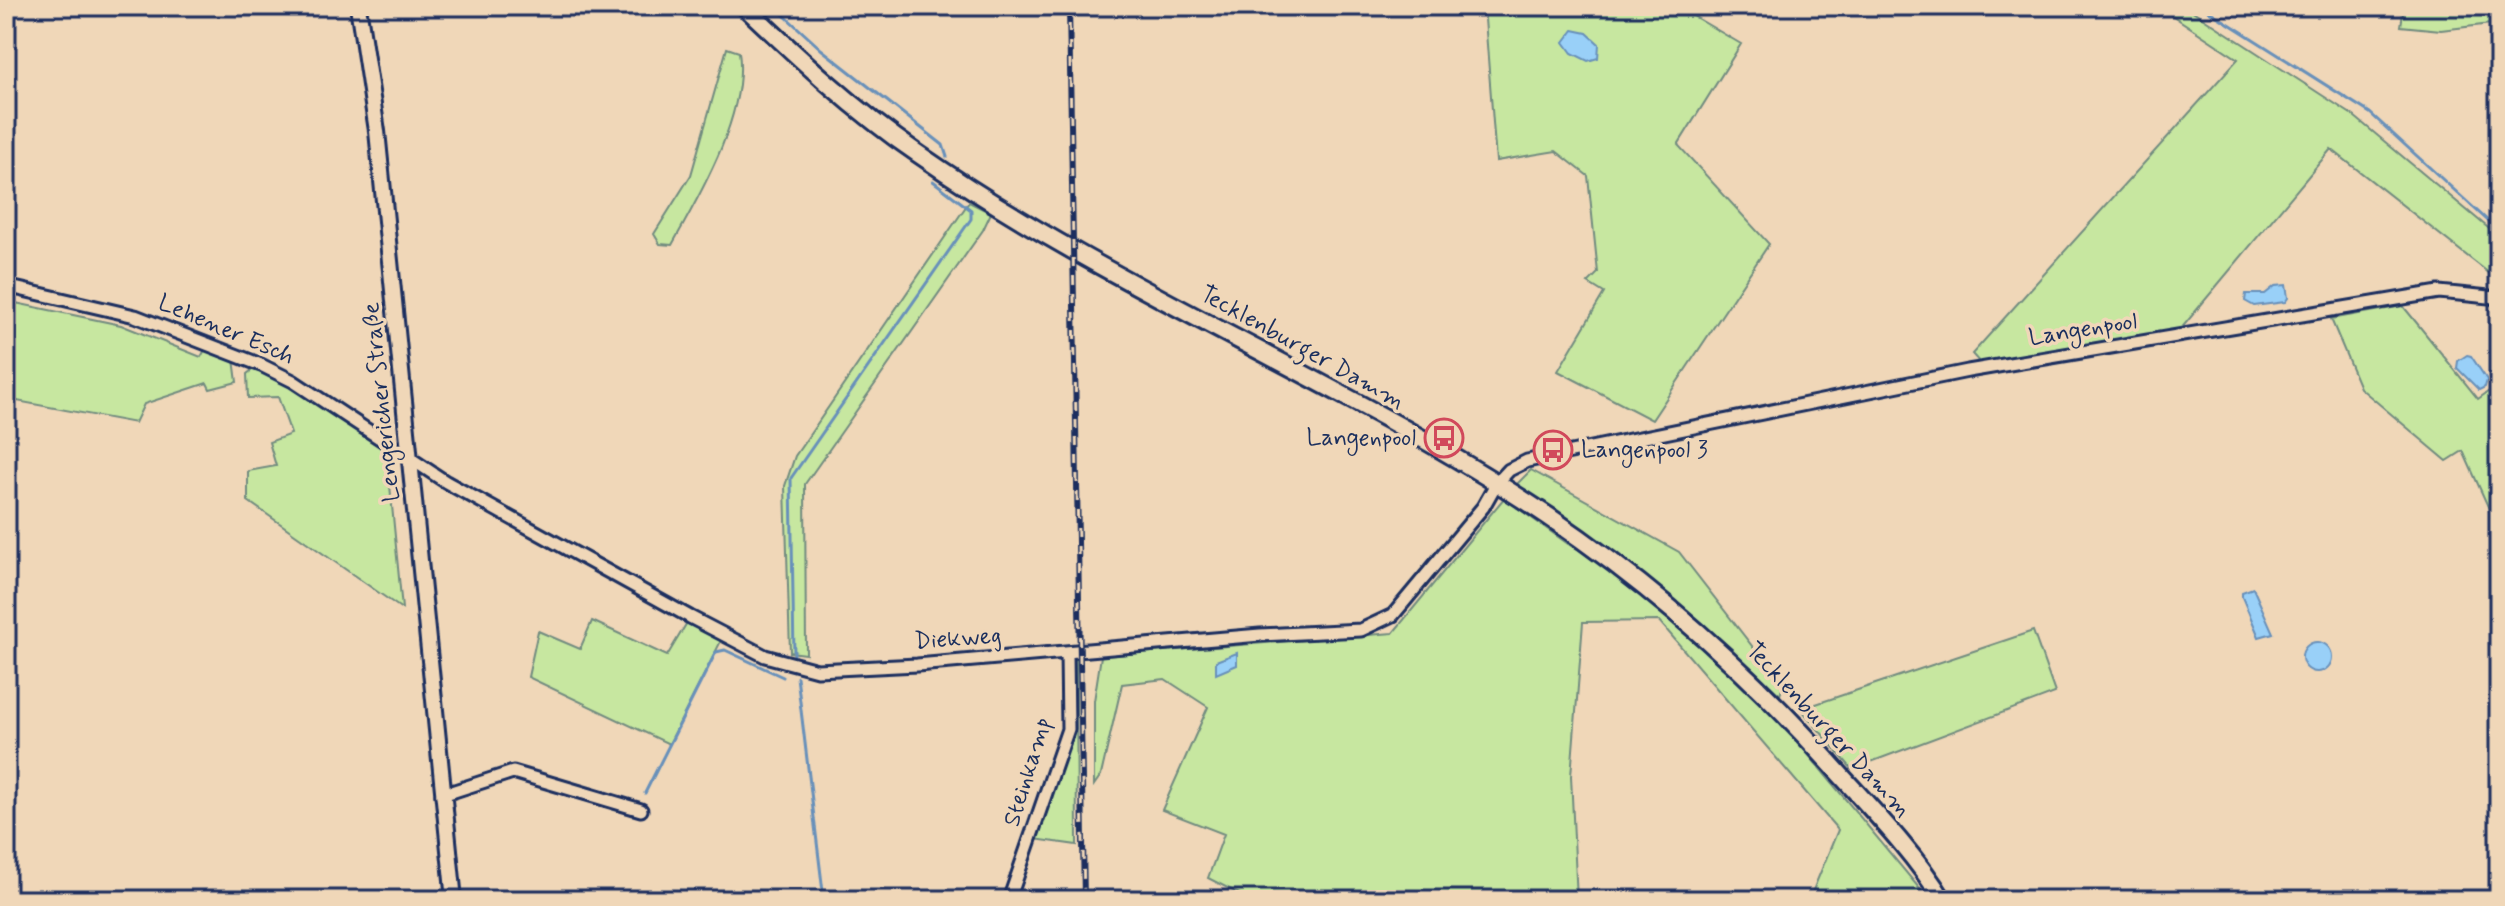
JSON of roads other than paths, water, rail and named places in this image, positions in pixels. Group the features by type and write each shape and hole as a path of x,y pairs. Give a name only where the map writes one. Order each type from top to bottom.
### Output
{"main road":[{"name":"Tecklenburger Damm","path":"744,6 814,73 918,155 1011,213 1496,484 1614,563 1727,655 1879,818 1943,900"}],"street":[{"name":"Lengericher Straße","path":"358,6 377,131 454,900"},
{"name":"Lehener Esch","path":"6,286 135,316 261,365 293,381 410,458"},
{"name":"Langenpool","path":"1496,484 1509,470 1527,461 1968,371 2439,292 2499,298"},
{"name":"Diekweg","path":"410,458 446,482 736,643 793,665 817,670 903,666 1260,635 1361,630 1393,615 1407,601 1483,507 1496,484"},
{"name":"Steinkamp","path":"1009,900 1068,729 1067,653"},
{"path":"442,795 513,772 641,810"}],"water":[{"path":"1573,30 1587,33 1599,44 1598,58 1588,61 1572,53 1564,42"},
{"path":"2286,285 2288,298 2285,302 2254,306 2245,301 2246,294 2265,294 2275,286"},
{"path":"2471,356 2487,380 2485,387 2479,390 2457,368 2458,361"},
{"path":"2253,588 2273,633 2259,637 2242,597 2242,592"},
{"path":"2317,642 2328,646 2332,657 2328,668 2317,672 2306,668 2302,657 2306,646"},
{"path":"1237,653 1237,665 1216,674 1216,661"}],"waterway":[{"path":"774,6 821,49 943,145 947,157"},
{"path":"2201,6 2370,113 2499,231"},
{"path":"794,656 791,478 971,219 971,210 933,181"},
{"path":"645,793 716,652 725,650 783,677"},
{"path":"797,677 824,900"}],"railway":[{"path":"1069,6 1084,900"}],"place":[{"name":"Langenpool","path":"1444,438"},
{"name":"Langenpool 3","path":"1553,450"}]}
